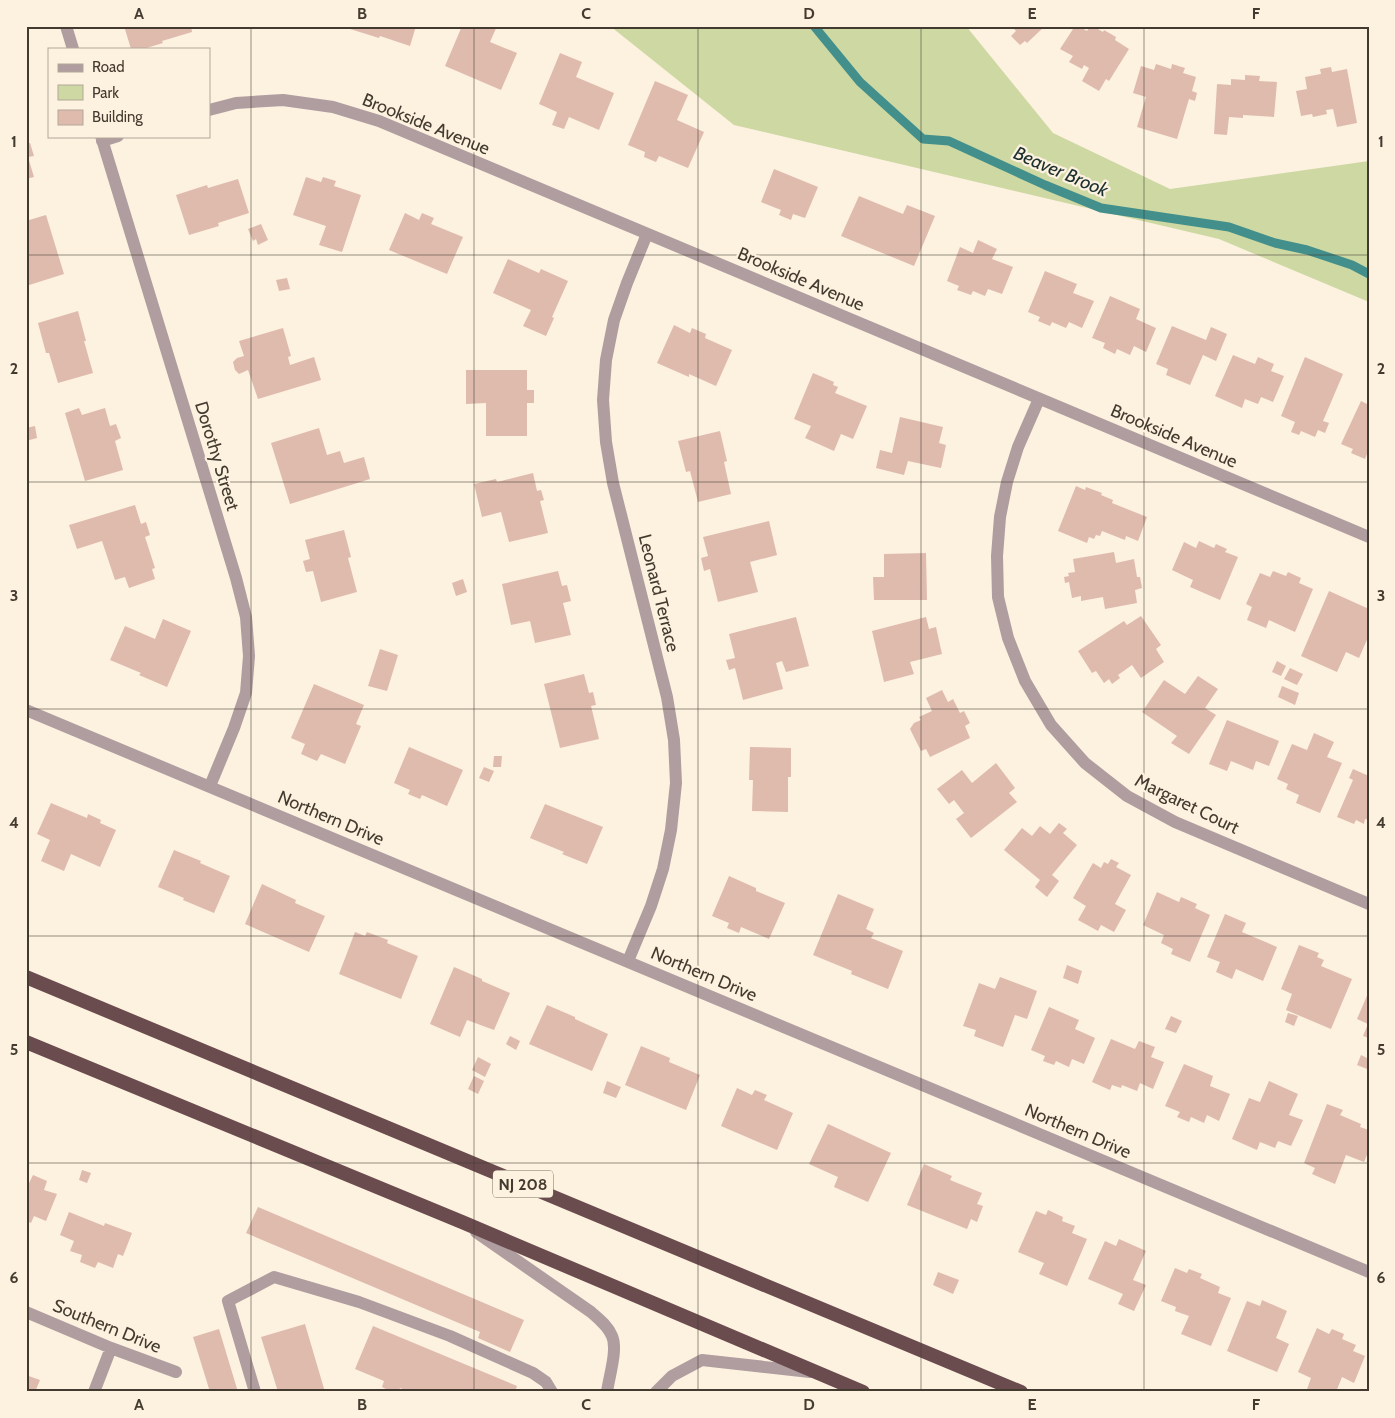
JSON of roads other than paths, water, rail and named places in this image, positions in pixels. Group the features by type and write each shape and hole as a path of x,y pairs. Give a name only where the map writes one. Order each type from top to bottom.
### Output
{"highway":[{"name":"NJ 208","path":"26,977 1020,1392"},
{"path":"26,1042 462,1222 863,1392"}],"street":[{"path":"66,26 73,48"},
{"name":"Brookside Avenue","path":"210,110 236,103 283,100 333,107 379,121 1369,537"},
{"name":"Dorothy Street","path":"101,139 236,578 246,617 249,656 246,693 210,786"},
{"name":"Leonard Terrace","path":"628,961 651,906 663,869 671,830 676,783 674,740 666,697 613,483 606,442 604,408 606,360 614,320 647,234"},
{"name":"Margaret Court","path":"1039,398 1018,447 1007,482 1000,517 998,597 1008,638 1024,681 1051,725 1086,763 1127,796 1175,822 1369,904"},
{"name":"Northern Drive","path":"26,710 1369,1272"},
{"path":"462,1222 591,1312 607,1328 613,1337 615,1346 607,1392"},
{"path":"255,1392 228,1301 274,1277 359,1302 450,1336 532,1373 546,1382 552,1392"},
{"name":"Southern Drive","path":"26,1312 111,1348 176,1372"},
{"path":"94,1392 111,1348"},
{"path":"656,1392 672,1376 702,1360 818,1373"}],"waterway":[{"name":"Beaver Brook","path":"814,26 860,82 923,139 949,141 1045,185 1101,208 1229,227 1275,243 1307,250 1352,265 1369,274"}]}
